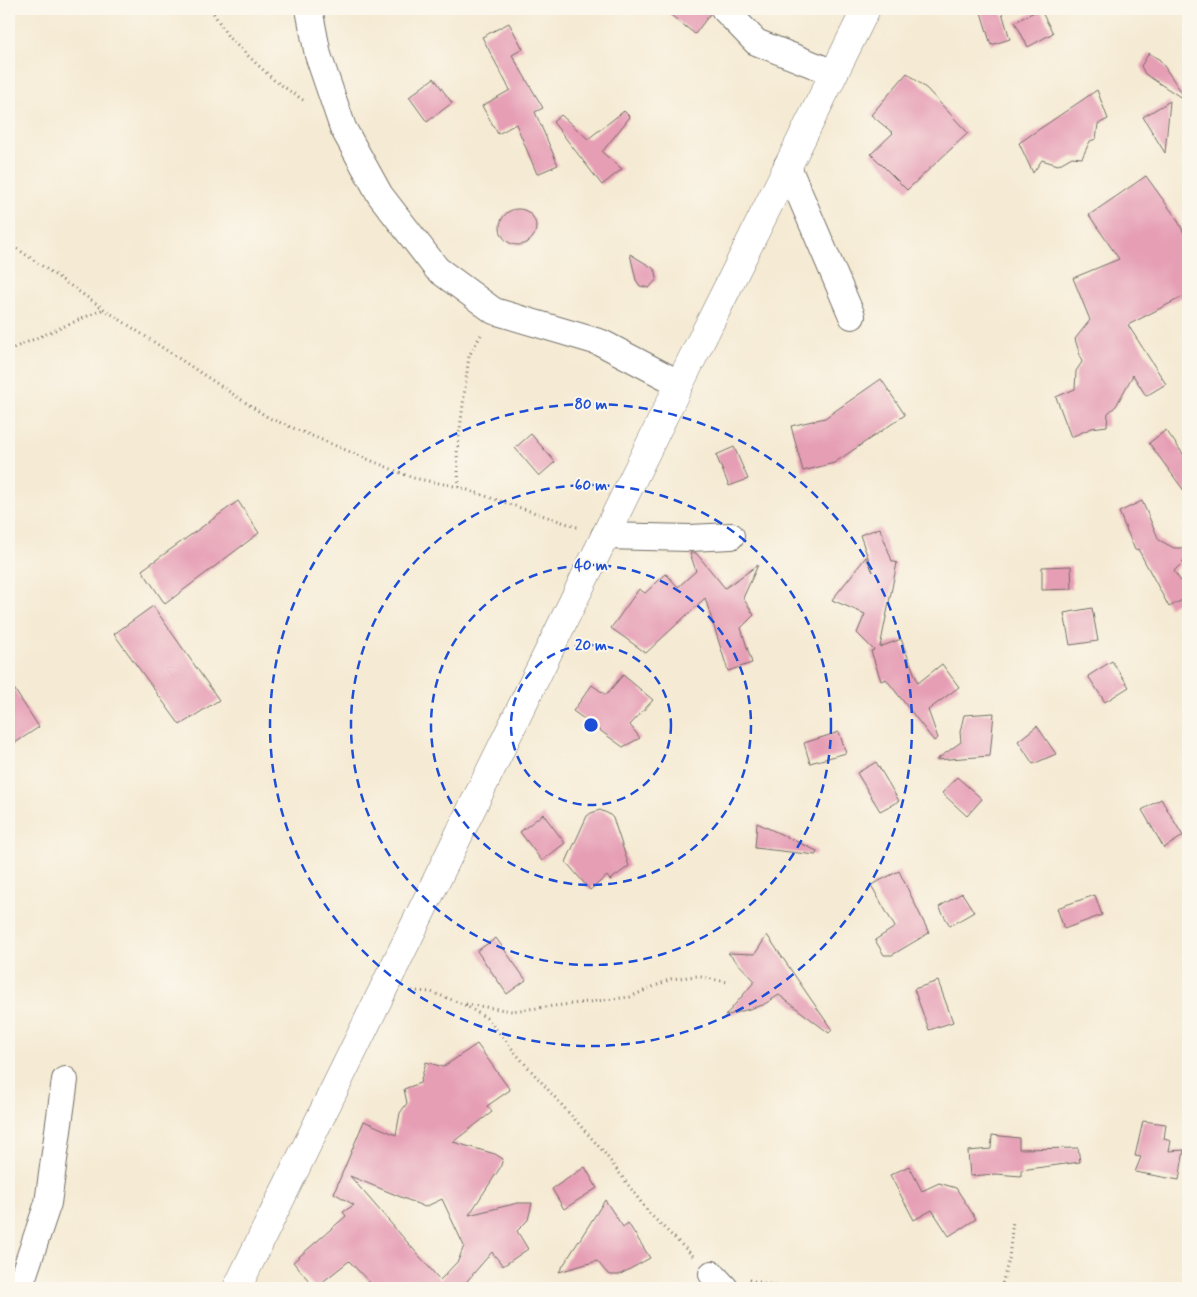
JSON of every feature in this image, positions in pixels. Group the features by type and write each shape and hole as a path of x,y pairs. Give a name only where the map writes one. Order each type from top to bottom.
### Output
{"main road":[{"path":"237,1288 604,536 866,9"}],"street":[{"path":"309,9 318,55 343,128 380,195 437,269 494,311 602,343 680,384"},
{"path":"724,9 756,42 834,73"},
{"path":"787,165 852,316"},
{"path":"604,536 690,538 731,536"},
{"path":"17,1288 24,1274 48,1203 64,1080"}],"path":[{"path":"211,9 229,38 274,80 343,128"},
{"path":"9,243 104,309 269,418 413,478 459,487 604,536"},
{"path":"9,350 104,309"},
{"path":"459,487 457,453 469,356 494,311"},
{"path":"463,1004 512,1011 630,997 671,979 696,976 726,982"},
{"path":"382,988 431,992 463,1004 488,1019 518,1056 603,1151 649,1213 718,1281"},
{"path":"1001,1288 1009,1259 1013,1220"}],"building":[{"path":"663,9 709,9 710,14 695,34"},
{"path":"980,9 1001,9 1010,39 991,45"},
{"path":"1040,9 1053,33 1028,47 1015,22"},
{"path":"509,23 523,49 512,55 543,108 535,112 558,165 537,174 516,124 498,134 482,106 510,90 482,37"},
{"path":"1149,53 1160,60 1188,102 1145,74 1141,66"},
{"path":"907,73 927,89 968,133 907,190 871,154 893,133 871,115"},
{"path":"434,78 452,103 427,122 409,97"},
{"path":"1097,90 1108,119 1098,124 1096,139 1090,141 1082,158 1072,157 1058,165 1042,160 1033,173 1019,143"},
{"path":"1170,101 1165,153 1143,117"},
{"path":"624,111 630,117 602,152 622,169 602,185 553,122 561,115 588,139"},
{"path":"1146,176 1177,219 1188,241 1188,294 1128,325 1166,384 1146,396 1133,375 1116,406 1108,413 1107,426 1092,428 1071,437 1056,397 1075,389 1076,371 1082,362 1075,339 1090,320 1073,278 1119,259 1089,215"},
{"path":"518,209 530,215 536,227 530,239 518,245 506,239 500,227 506,215"},
{"path":"630,254 653,268 656,272 657,279 649,288 640,286 636,280"},
{"path":"881,379 905,415 834,463 803,471 791,426 825,418"},
{"path":"1166,430 1188,461 1188,496 1149,443"},
{"path":"531,434 555,462 539,476 515,448"},
{"path":"734,447 748,479 729,486 716,455"},
{"path":"238,501 259,533 165,604 142,570"},
{"path":"1142,501 1159,540 1174,548 1188,548 1188,557 1174,571 1188,592 1188,597 1169,607 1138,549 1135,550 1119,512"},
{"path":"880,528 892,561 897,563 880,647 901,639 918,683 942,664 959,687 928,710 938,738 934,741 886,679 881,681 871,651 874,650 857,633 865,614 832,600 866,557 873,572 860,535"},
{"path":"690,553 696,553 725,588 758,565 743,598 754,615 741,628 752,663 728,671 705,598 646,653 611,628 639,589 645,593 666,574 678,587 696,571"},
{"path":"1071,566 1072,589 1042,590 1042,567"},
{"path":"153,606 219,700 180,725 114,634"},
{"path":"1092,608 1098,641 1070,645 1064,613"},
{"path":"1112,661 1129,687 1105,702 1088,676"},
{"path":"623,675 653,700 630,725 640,738 623,747 573,711 592,685 606,695"},
{"path":"9,681 39,727 9,747"},
{"path":"994,713 990,756 936,760 961,742 960,732 964,715"},
{"path":"1037,726 1056,754 1033,764 1018,741"},
{"path":"839,732 846,753 810,763 804,743"},
{"path":"876,762 899,801 880,811 857,773"},
{"path":"957,777 982,799 967,816 942,793"},
{"path":"1161,799 1183,836 1164,848 1142,810"},
{"path":"600,810 613,818 629,866 610,880 607,876 590,890 566,862 587,816"},
{"path":"543,814 565,843 542,861 520,832"},
{"path":"757,823 817,851 816,855 755,848"},
{"path":"899,871 929,933 892,955 884,955 875,940 895,927 871,885"},
{"path":"962,893 974,912 950,926 939,907"},
{"path":"1095,895 1102,915 1064,929 1057,908"},
{"path":"767,935 832,1030 829,1033 779,995 763,1005 725,1016 755,981 728,953 755,954"},
{"path":"496,938 526,980 507,994 477,951"},
{"path":"938,981 953,1022 929,1030 914,989"},
{"path":"477,1044 510,1090 487,1106 492,1112 453,1142 495,1154 503,1159 500,1168 469,1215 518,1203 532,1203 528,1220 517,1231 528,1249 503,1266 492,1252 461,1288 375,1288 349,1261 315,1288 293,1262 346,1216 343,1212 354,1205 334,1193 364,1121 396,1135 400,1113 407,1103 404,1089 420,1083 426,1062 443,1067","holes":["350,1176 425,1207 442,1199 464,1246 458,1261 440,1280"]},
{"path":"1143,1121 1166,1124 1164,1139 1171,1141 1169,1151 1184,1150 1179,1180 1135,1172 1141,1157 1135,1156"},
{"path":"992,1135 1019,1138 1019,1149 1078,1148 1080,1162 1021,1170 1021,1176 996,1174 970,1176 968,1151 991,1149"},
{"path":"909,1166 922,1191 939,1183 956,1188 976,1219 949,1236 932,1210 914,1220 890,1175"},
{"path":"585,1167 597,1188 564,1209 552,1189"},
{"path":"605,1200 623,1227 628,1223 650,1258 619,1275 607,1273 597,1261 559,1272"}]}
